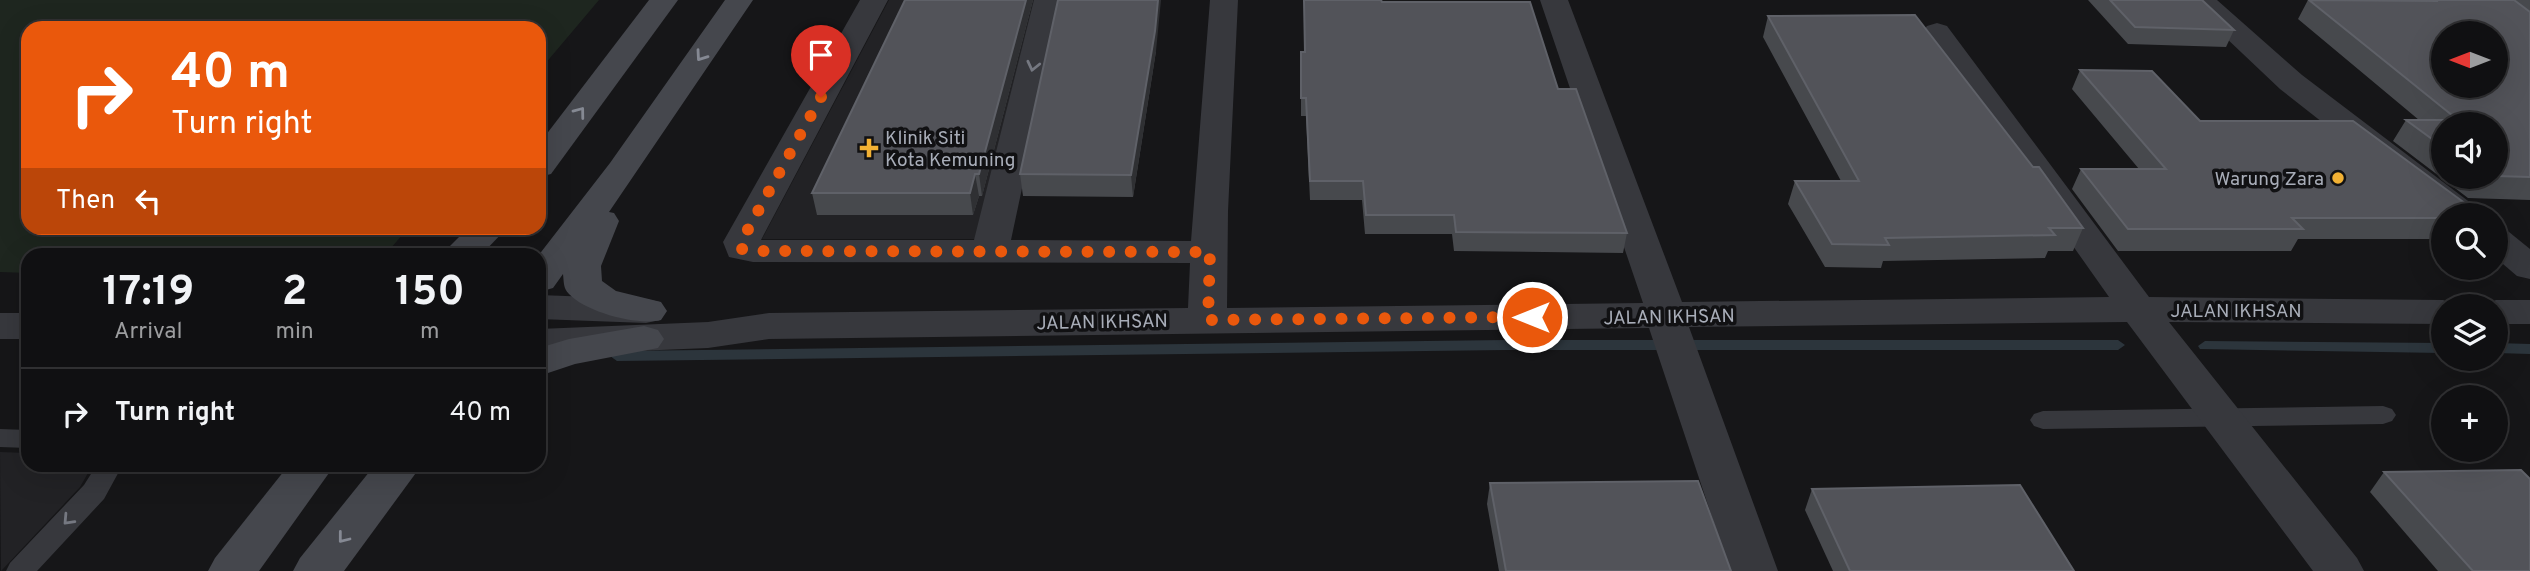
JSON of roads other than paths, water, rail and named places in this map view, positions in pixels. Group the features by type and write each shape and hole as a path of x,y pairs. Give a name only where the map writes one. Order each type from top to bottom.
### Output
{"main road":[{"path":"546,158 664,0"},
{"path":"546,271 622,170 739,0"},
{"path":"622,170 582,266 583,286 646,325"},
{"path":"467,248 483,235"},
{"path":"546,360 646,325"},
{"path":"232,571 306,472"},
{"path":"317,571 392,477"}],"street":[{"path":"874,0 741,242 742,249 1210,252"},
{"path":"990,250 1048,0"},
{"path":"1208,320 1210,211 1224,0"},
{"path":"1554,0 1754,571"},
{"path":"2200,0 2291,82 2447,203"},
{"path":"1937,32 2137,309 2340,571"},
{"path":"2508,250 2530,268"},
{"name":"JALAN IKHSAN","path":"546,308 708,335 769,326 1208,320 1674,340 2137,309 2431,312"},
{"path":"2508,312 2530,312"},
{"name":"JALAN IKHSAN","path":"546,341 646,325"},
{"path":"0,326 21,326"}],"lane":[{"path":"2043,419 2383,415"},
{"path":"0,438 21,439"},
{"path":"20,571 94,492 106,472"}],"waterway":[{"path":"617,356 1505,345 2118,345"},
{"path":"2205,346 2431,348"},
{"path":"2508,348 2530,349"}],"place":[{"name":"Klinik Siti Kota Kemuning","path":"869,148"},
{"name":"Warung Zara","path":"2338,178"}]}
